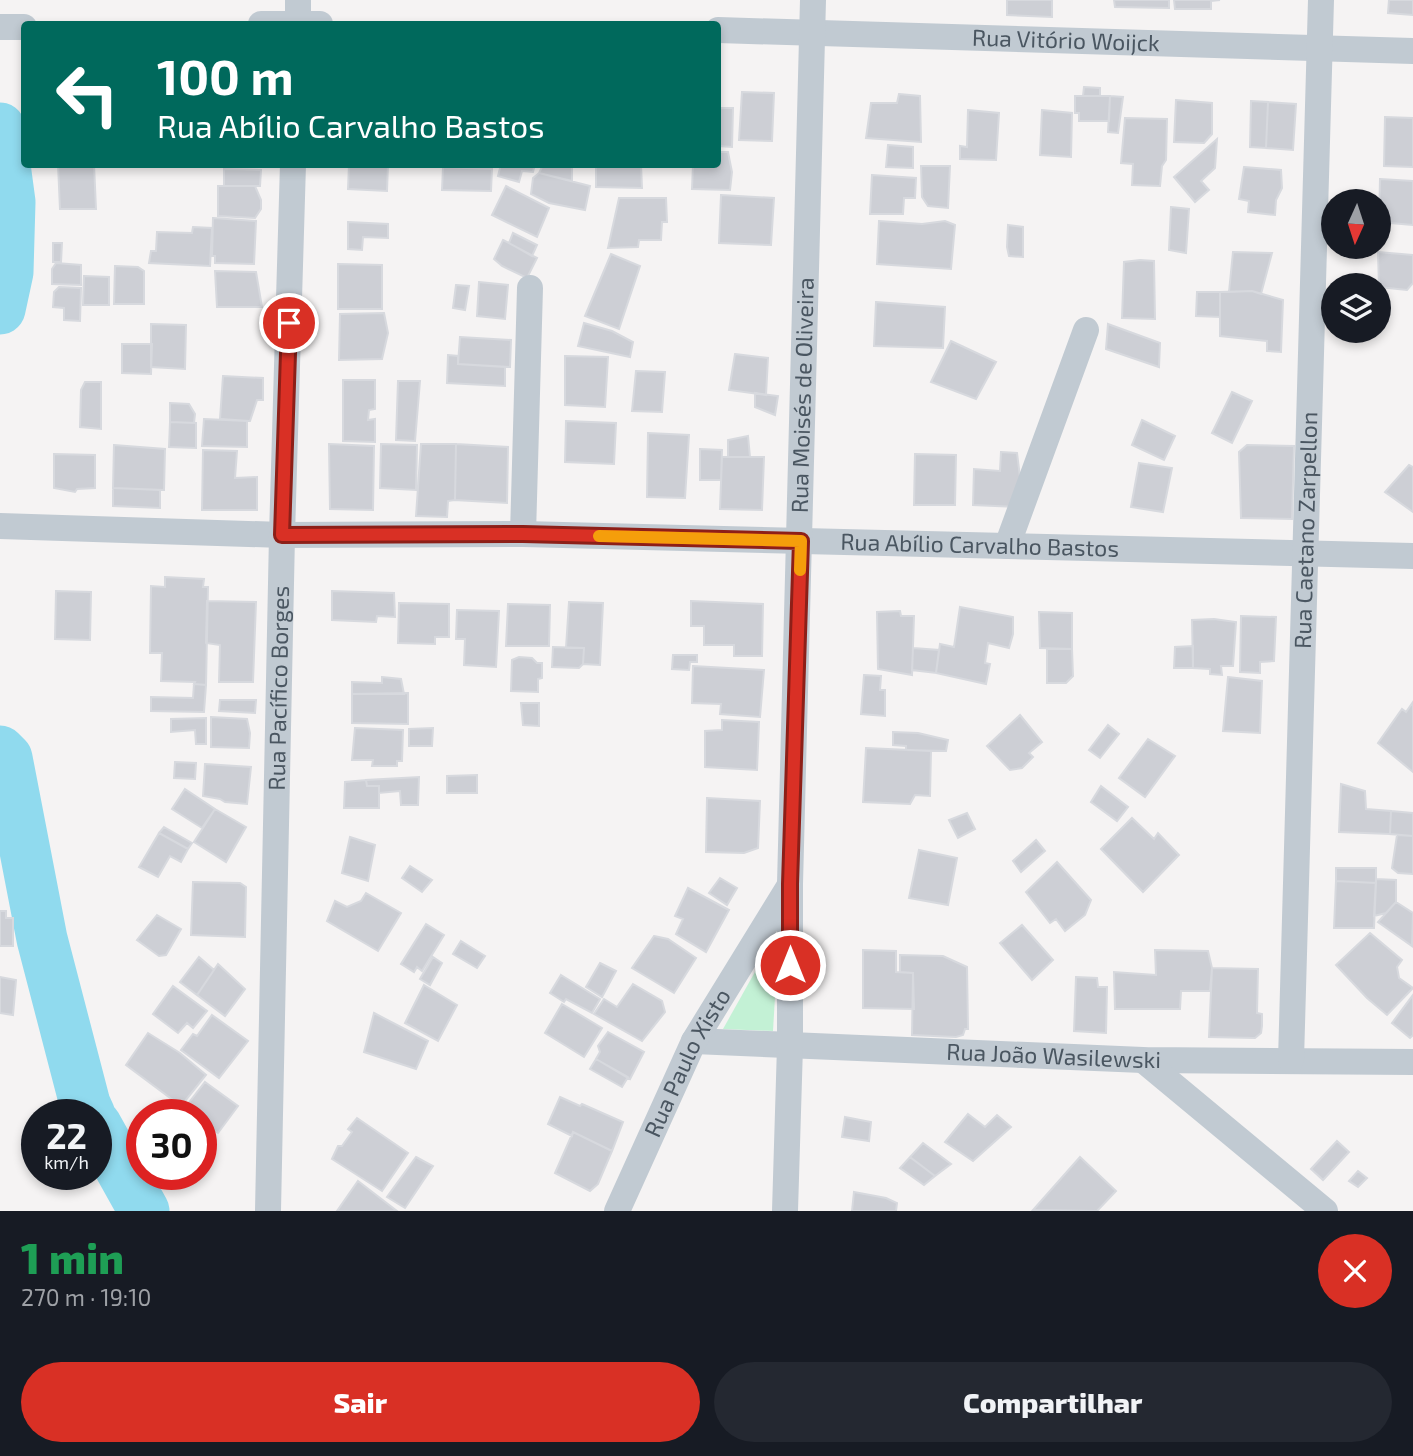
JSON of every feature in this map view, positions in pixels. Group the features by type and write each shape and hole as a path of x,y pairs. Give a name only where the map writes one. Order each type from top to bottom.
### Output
{"street":[{"path":"298,0 298,21"},
{"name":"Rua Moisés de Oliveira","path":"785,1211 790,1046 790,884 813,0"},
{"name":"Rua Caetano Zarpellon","path":"1291,1060 1321,0"},
{"path":"0,27 21,27"},
{"name":"Rua Vitório Woijck","path":"721,30 1413,51"},
{"name":"Rua Pacífico Borges","path":"268,1211 282,535 293,168"},
{"path":"523,534 530,288"},
{"path":"1007,546 1086,330"},
{"name":"Rua Abílio Carvalho Bastos","path":"0,526 282,535 523,534 1413,556"},
{"name":"Rua Paulo Xisto","path":"617,1211 694,1041 790,884"},
{"name":"Rua João Wasilewski","path":"694,1041 1143,1060 1413,1062"},
{"path":"1143,1060 1325,1211"}],"green space":[{"path":"779,929 773,1031 723,1029"}],"building":[{"path":"1007,0 1052,0 1052,17 1007,15"},
{"path":"1114,0 1169,0 1169,8 1115,7"},
{"path":"1174,0 1220,0 1211,1 1211,9 1175,9"},
{"path":"1389,0 1413,0 1413,15 1388,13"},
{"path":"1084,87 1100,88 1100,96 1083,96"},
{"path":"742,92 774,93 772,141 739,140"},
{"path":"899,94 920,96 921,142 866,138 871,103 897,103"},
{"path":"1075,96 1110,96 1109,121 1079,121 1079,113 1075,113"},
{"path":"1110,96 1123,97 1118,133 1108,132"},
{"path":"1176,100 1212,103 1212,134 1204,143 1174,142"},
{"path":"1251,101 1268,102 1266,148 1250,147"},
{"path":"1268,102 1296,104 1293,150 1266,148"},
{"path":"721,108 733,108 732,147 721,146"},
{"path":"968,110 999,113 996,160 960,159 960,146 967,147"},
{"path":"1042,110 1072,113 1071,157 1040,155"},
{"path":"1385,117 1413,118 1413,167 1384,166"},
{"path":"1125,118 1167,119 1166,160 1162,166 1160,186 1132,185 1133,164 1121,163"},
{"path":"1217,139 1215,168 1201,181 1209,190 1195,202 1174,177"},
{"path":"888,145 913,147 913,168 886,167"},
{"path":"721,152 728,152 732,172 730,190 692,189 693,168 721,168"},
{"path":"921,166 950,166 948,208 928,206 922,197"},
{"path":"1244,167 1281,170 1282,188 1276,200 1275,215 1248,212 1249,201 1239,199"},
{"path":"58,168 94,168 96,209 60,209"},
{"path":"349,168 388,168 387,191 348,189"},
{"path":"443,168 492,169 491,191 442,190"},
{"path":"500,168 534,168 533,172 522,171 519,182 498,176"},
{"path":"542,168 572,168 572,181 539,173"},
{"path":"596,168 641,168 642,188 596,187"},
{"path":"224,169 261,170 260,186 224,186"},
{"path":"539,173 590,186 585,210 549,203 531,194 533,178"},
{"path":"872,175 916,178 915,198 904,198 903,214 870,214"},
{"path":"1380,179 1413,181 1413,225 1391,223 1391,189 1380,189"},
{"path":"218,186 255,186 261,200 261,209 255,218 218,216"},
{"path":"506,186 549,208 537,237 492,215"},
{"path":"721,195 774,198 771,245 719,243"},
{"path":"619,198 666,198 667,222 662,222 661,240 639,240 638,247 608,248"},
{"path":"1171,207 1189,209 1186,253 1169,250"},
{"path":"213,218 256,221 254,264 215,263 215,256 212,256"},
{"path":"879,221 922,224 945,221 955,225 951,269 877,264"},
{"path":"348,222 388,224 388,238 363,237 362,250 348,249"},
{"path":"1008,225 1023,227 1023,257 1009,256"},
{"path":"193,227 212,228 210,266 149,263 151,251 156,251 157,232 192,233"},
{"path":"513,233 537,245 532,256 509,243"},
{"path":"503,240 537,258 527,278 494,259"},
{"path":"53,243 62,243 61,262 53,262"},
{"path":"1233,252 1272,253 1261,294 1252,291 1229,292"},
{"path":"1391,253 1413,255 1413,283 1407,290 1391,288 1391,273 1379,273 1378,259 1391,259"},
{"path":"611,254 640,266 619,329 585,316"},
{"path":"1154,261 1155,319 1122,318 1124,262"},
{"path":"56,263 81,265 81,285 52,284 52,269"},
{"path":"338,264 382,265 382,309 338,309"},
{"path":"115,266 138,267 144,271 144,304 114,304"},
{"path":"215,271 256,272 262,307 217,307"},
{"path":"84,276 109,277 109,305 83,305"},
{"path":"479,282 508,285 505,319 477,316"},
{"path":"456,285 469,286 465,310 453,308"},
{"path":"59,287 81,288 80,321 64,320 64,308 53,307 54,292"},
{"path":"1252,291 1283,300 1281,352 1267,351 1267,341 1220,336 1220,292"},
{"path":"1197,292 1220,292 1220,317 1196,316"},
{"path":"876,302 945,307 943,348 874,346"},
{"path":"384,313 388,333 382,359 339,360 340,314"},
{"path":"584,323 612,331 633,342 630,357 578,346"},
{"path":"151,324 186,325 185,369 151,367"},
{"path":"1108,324 1160,343 1159,367 1106,349"},
{"path":"460,337 511,340 510,367 458,364"},
{"path":"951,341 996,362 976,399 931,382"},
{"path":"122,344 152,344 151,374 122,373"},
{"path":"735,354 768,358 766,395 729,390"},
{"path":"448,355 458,356 458,364 505,367 505,386 447,383"},
{"path":"565,356 608,357 605,407 565,405"},
{"path":"636,371 665,372 662,412 632,411"},
{"path":"223,376 263,378 263,400 257,400 250,421 220,419"},
{"path":"343,380 375,380 375,409 369,410 368,420 375,419 375,442 343,441"},
{"path":"398,381 420,381 415,441 396,440"},
{"path":"85,382 101,382 101,429 80,427 81,390"},
{"path":"1232,392 1252,401 1232,443 1212,433"},
{"path":"755,393 778,396 775,415 755,407"},
{"path":"170,403 189,404 195,414 194,423 170,422"},
{"path":"204,419 247,421 247,447 202,446"},
{"path":"1142,420 1175,436 1164,460 1132,445"},
{"path":"566,421 616,423 614,464 565,462"},
{"path":"170,422 196,423 196,448 169,447"},
{"path":"648,433 689,435 685,498 647,497"},
{"path":"748,436 750,457 728,457 728,440"},
{"path":"329,444 374,446 373,510 330,509"},
{"path":"381,444 417,445 416,490 380,488"},
{"path":"421,444 456,444 455,500 448,501 447,517 416,516"},
{"path":"456,444 508,447 507,503 455,500"},
{"path":"114,445 165,449 164,490 113,488"},
{"path":"1247,445 1294,446 1292,519 1241,518 1239,452"},
{"path":"700,449 722,450 721,480 700,480"},
{"path":"203,450 237,451 235,478 257,477 257,510 202,510"},
{"path":"1001,452 1017,453 1020,477 1018,507 973,505 974,469 1000,471"},
{"path":"54,454 95,455 95,488 77,489 75,492 54,488"},
{"path":"915,454 956,455 955,505 914,505"},
{"path":"722,457 764,457 762,510 720,509"},
{"path":"1139,463 1172,468 1163,512 1131,507"},
{"path":"1409,465 1413,467 1413,512 1385,492"},
{"path":"113,488 160,490 160,508 113,506"},
{"path":"165,577 204,579 203,587 208,587 206,685 161,681 162,653 150,653 151,586 165,587"},
{"path":"56,591 91,592 90,640 55,639"},
{"path":"332,591 394,593 395,617 377,616 376,622 332,620"},
{"path":"207,601 256,602 253,682 219,682 220,645 206,643"},
{"path":"691,601 763,604 762,656 734,656 734,645 704,645 704,626 691,626"},
{"path":"569,602 603,603 600,665 583,664 584,648 566,648"},
{"path":"399,603 449,604 449,637 435,637 435,644 398,643"},
{"path":"508,604 550,605 549,646 506,646"},
{"path":"960,607 1013,617 1013,634 1009,648 988,643 985,663 990,664 986,684 936,673 940,644 954,647"},
{"path":"457,610 499,611 496,667 464,665 465,639 456,639"},
{"path":"900,611 901,616 914,616 912,675 878,669 877,612"},
{"path":"1039,612 1072,613 1072,649 1040,648"},
{"path":"1241,616 1276,617 1274,661 1260,662 1260,673 1240,672"},
{"path":"1192,620 1236,622 1233,666 1221,666 1222,675 1210,674 1210,669 1193,668"},
{"path":"1193,646 1193,668 1174,668 1175,647"},
{"path":"553,647 584,648 583,664 579,668 552,667"},
{"path":"913,648 939,650 936,673 912,670"},
{"path":"1047,649 1072,649 1073,676 1066,683 1047,683"},
{"path":"673,655 697,655 697,662 690,662 689,670 672,669"},
{"path":"519,657 532,658 537,663 542,663 538,692 511,691 512,660"},
{"path":"693,666 764,670 760,717 720,714 721,704 692,703"},
{"path":"864,675 881,676 880,690 885,690 885,716 861,714"},
{"path":"382,677 401,679 404,694 352,694 352,682 382,683"},
{"path":"1228,677 1262,681 1260,733 1223,731"},
{"path":"194,684 206,685 204,712 151,711 151,697 193,698"},
{"path":"408,693 408,724 352,723 352,694"},
{"path":"220,700 256,700 255,713 219,711"},
{"path":"1413,702 1413,772 1378,743 1402,709 1406,712"},
{"path":"521,703 539,703 539,726 523,725"},
{"path":"1020,715 1042,742 1029,753 1033,757 1022,768 1010,770 987,746"},
{"path":"211,717 247,719 249,748 211,747"},
{"path":"206,718 206,744 196,744 195,730 171,732 171,719"},
{"path":"722,720 759,722 757,770 705,767 705,731 722,730"},
{"path":"1108,725 1119,734 1100,758 1089,750"},
{"path":"355,728 403,730 402,761 397,761 397,766 372,766 373,760 352,760"},
{"path":"433,728 432,746 409,746 409,729"},
{"path":"893,732 918,733 948,740 946,751 906,750 906,746 893,745"},
{"path":"1148,739 1175,756 1145,797 1119,778"},
{"path":"866,748 931,751 930,796 915,795 910,804 863,802"},
{"path":"175,762 196,763 195,779 174,778"},
{"path":"205,764 251,767 247,804 203,796"},
{"path":"477,775 477,793 447,793 447,776"},
{"path":"419,777 418,805 401,805 400,791 379,793 379,786 367,786 366,780"},
{"path":"366,780 367,786 379,786 379,808 344,808 345,782"},
{"path":"1341,784 1365,791 1366,809 1391,811 1390,834 1339,832"},
{"path":"1101,786 1128,807 1117,821 1091,802"},
{"path":"185,789 215,809 202,828 172,809"},
{"path":"707,798 760,801 758,848 744,853 706,852"},
{"path":"215,809 246,827 226,862 194,842"},
{"path":"1391,811 1413,813 1413,836 1390,834"},
{"path":"967,813 975,829 958,838 949,820"},
{"path":"1132,818 1154,839 1158,833 1179,855 1143,892 1101,849"},
{"path":"164,827 192,843 188,849 159,833"},
{"path":"159,833 188,849 181,862 170,856 158,877 139,867"},
{"path":"1397,835 1413,836 1413,874 1398,873 1392,868"},
{"path":"350,837 375,845 368,881 342,873"},
{"path":"1036,840 1045,851 1021,872 1013,861"},
{"path":"919,850 957,858 948,905 909,898"},
{"path":"1057,862 1091,900 1085,915 1065,931 1056,919 1050,923 1026,892"},
{"path":"410,866 432,880 422,892 402,878"},
{"path":"1336,868 1376,868 1376,883 1336,881"},
{"path":"720,878 737,888 727,905 709,893"},
{"path":"1376,879 1396,880 1396,902 1386,913 1374,916"},
{"path":"1336,881 1376,883 1374,928 1334,928"},
{"path":"193,882 240,883 246,887 245,937 191,935"},
{"path":"688,888 729,910 706,952 676,934 683,919 675,916"},
{"path":"366,893 401,913 378,951 327,921 335,901 347,907 361,901"},
{"path":"1396,902 1413,913 1412,946 1378,922"},
{"path":"0,911 6,911 6,918 13,918 13,946 0,946"},
{"path":"157,915 181,929 166,955 159,956 137,940"},
{"path":"426,924 444,935 422,971 417,967 414,972 401,964"},
{"path":"1022,925 1053,960 1032,980 1000,943"},
{"path":"1370,933 1402,960 1397,967 1399,978 1413,988 1387,1015 1336,965"},
{"path":"654,936 668,939 696,958 674,993 632,968"},
{"path":"461,941 485,956 477,968 453,954"},
{"path":"863,950 896,951 896,972 913,973 914,1009 863,1008"},
{"path":"1155,950 1208,951 1212,968 1210,991 1181,991 1180,1009 1115,1009 1114,972 1156,975"},
{"path":"900,955 943,956 967,967 968,1029 965,1029 963,1035 912,1035 913,973 900,972"},
{"path":"199,957 214,970 197,995 180,982"},
{"path":"433,957 442,963 430,985 420,979"},
{"path":"600,963 616,971 602,997 586,987"},
{"path":"218,964 245,989 225,1016 197,995"},
{"path":"1212,968 1258,969 1257,1013 1262,1014 1262,1026 1261,1033 1255,1038 1209,1037"},
{"path":"561,975 600,999 592,1013 566,999 564,1002 550,993"},
{"path":"0,977 16,980 13,1015 0,1013"},
{"path":"1076,977 1097,978 1098,987 1107,987 1106,1033 1074,1031"},
{"path":"633,984 662,1001 665,1012 642,1041 594,1014 604,999 617,1007"},
{"path":"424,985 457,1005 438,1041 405,1023"},
{"path":"173,986 207,1011 193,1028 187,1023 178,1033 153,1014"},
{"path":"1413,995 1413,1035 1410,1038 1392,1023"},
{"path":"562,1004 602,1028 584,1057 545,1033"},
{"path":"374,1013 428,1041 416,1069 364,1052"},
{"path":"212,1015 248,1041 219,1078 181,1050 193,1034 197,1036"},
{"path":"608,1032 644,1052 630,1079 596,1059 600,1052 598,1046"},
{"path":"148,1033 180,1053 206,1075 187,1099 172,1099 126,1065"},
{"path":"596,1059 628,1077 622,1087 590,1069"},
{"path":"205,1082 238,1106 218,1133 217,1099 192,1099"},
{"path":"560,1097 623,1122 612,1151 573,1132 572,1136 548,1124"},
{"path":"968,1114 985,1127 997,1115 1011,1127 973,1161 945,1142"},
{"path":"845,1117 871,1122 869,1141 842,1137"},
{"path":"357,1118 408,1153 382,1191 332,1159 338,1146 342,1146 352,1132 348,1129"},
{"path":"573,1132 612,1151 598,1184 590,1191 555,1173"},
{"path":"1337,1141 1349,1152 1323,1180 1311,1169"},
{"path":"923,1143 951,1164 935,1176 910,1157"},
{"path":"416,1157 433,1166 405,1208 387,1197"},
{"path":"910,1157 935,1176 924,1185 900,1168"},
{"path":"1080,1157 1116,1191 1097,1211 1033,1210"},
{"path":"1358,1171 1367,1178 1358,1187 1349,1181"},
{"path":"358,1181 397,1211 337,1211"},
{"path":"854,1192 886,1198 897,1203 896,1211 852,1211"}],"waterway":[{"path":"0,128 10,202 8,272 0,309"},
{"path":"0,751 7,758 42,939 84,1099"},
{"path":"112,1154 144,1211"}],"slow traffic":[{"path":"599,536 801,541 800,570"}],"route":[{"path":"289,323 282,535 523,534 801,541 790,884 790,965"}]}
